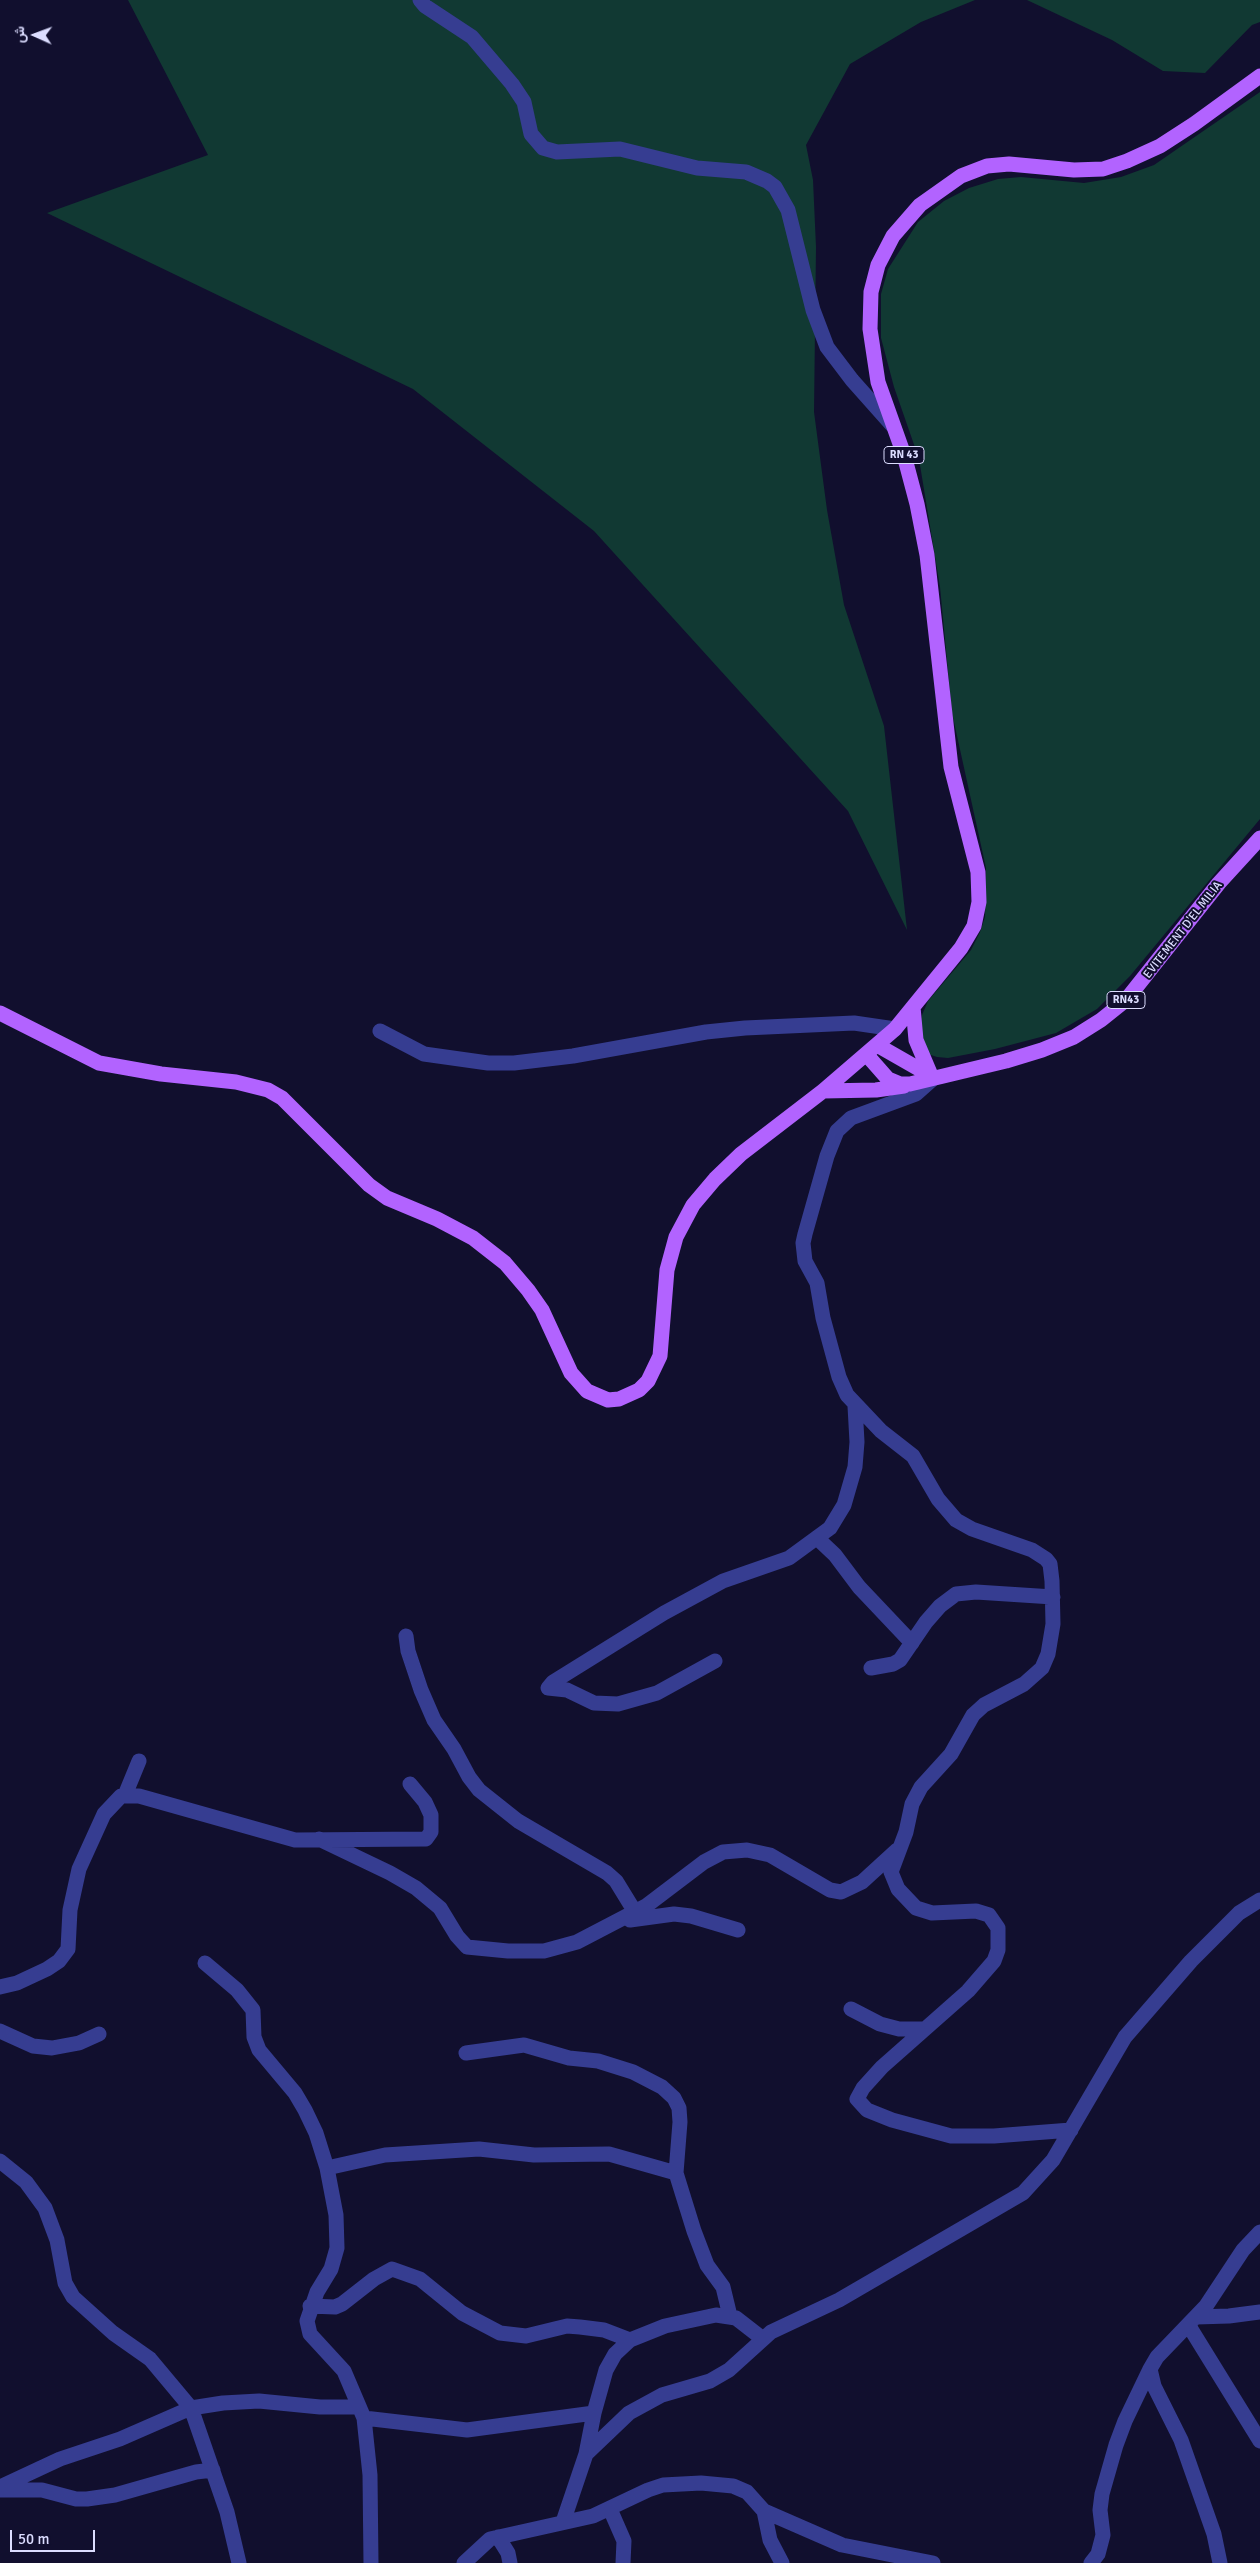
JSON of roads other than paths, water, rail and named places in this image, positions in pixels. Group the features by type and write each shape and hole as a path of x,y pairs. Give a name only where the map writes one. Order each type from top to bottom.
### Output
{"main road":[{"name":"RN 43","path":"871,1049 895,1029 962,948 974,926 979,902 978,872 952,767 927,555 917,504 904,455 878,382 871,338 871,292 878,265 893,236 920,206 961,176 987,166 1009,164 1074,170 1104,169 1160,146 1260,76"},
{"name":"EVITEMENT D'EL MILIA","path":"823,1091 876,1090 910,1084 932,1076 980,1068 1042,1050 1074,1037 1101,1020 1126,1000 1219,883 1260,838"},
{"path":"913,1007 916,1040 932,1076"},
{"path":"0,1013 100,1063 161,1074 236,1082 268,1090 282,1098 369,1185 388,1198 437,1219 473,1238 505,1263 542,1310 571,1373 587,1391 608,1400 619,1399 639,1390 648,1381 654,1370 660,1356 663,1335 667,1270 676,1237 693,1205 740,1154 823,1091 871,1049"},
{"path":"871,1049 901,1060 932,1076"},
{"path":"871,1049 888,1079 900,1084 910,1084"}],"street":[{"path":"420,0 424,6 472,37 512,84 524,102 531,134 543,148 557,152 620,149 697,168 746,172 768,181 775,187 788,210 813,310 827,347 852,380 892,425"},
{"path":"380,1031 424,1054 488,1063 514,1063 573,1056 677,1036 735,1029 854,1023 895,1029"},
{"path":"932,1076 916,1094 851,1118 843,1124 832,1141 805,1234 803,1243 805,1261 817,1283 823,1318 841,1386 855,1406 881,1431 913,1456 938,1499 956,1520 972,1529 1032,1550 1046,1558 1052,1573 1051,1642 1042,1668 1024,1684 984,1705 973,1715 951,1754 917,1794 901,1845 892,1866 892,1880 916,1908 932,1913 983,1912 995,1920 998,1928 998,1950 994,1961 984,1975 923,2030 859,2093 857,2099 862,2107 903,2124 952,2136 994,2136 1071,2130"},
{"path":"715,1661 657,1693 618,1704 594,1703 567,1690 548,1688 553,1682 680,1604 738,1575 783,1560 817,1538 838,1517 850,1484 856,1454 855,1406"},
{"path":"817,1538 835,1555 860,1587 912,1643"},
{"path":"871,1668 893,1664 900,1660 926,1622 956,1594 976,1592 1053,1596"},
{"path":"406,1636 421,1690 434,1720 454,1749 469,1777 480,1790 518,1821 608,1872 616,1881 635,1912"},
{"path":"125,1795 139,1761"},
{"path":"0,1987 16,1983 47,1969 59,1961 68,1949 70,1910 79,1870 104,1814 117,1798 125,1795 139,1796 295,1840 428,1838 432,1822 429,1809 410,1784"},
{"path":"319,1839 390,1872 416,1888 440,1908 457,1936 467,1947 490,1951 544,1951 577,1942 635,1912 704,1862 723,1852 746,1850 770,1855 830,1890 841,1892 862,1882 901,1845"},
{"path":"586,2454 629,2413 646,2402 662,2394 710,2381 728,2370 763,2339 788,2323 839,2300 1022,2193 1054,2160 1125,2037 1197,1955 1239,1913 1260,1900"},
{"path":"617,1922 674,1914 691,1916 738,1930"},
{"path":"205,1963 237,1990 254,2010 254,2037 259,2050 294,2093 305,2110 316,2133 327,2168 336,2215 337,2248 332,2269 310,2306 307,2321 310,2334 344,2371 362,2412 370,2475 371,2563"},
{"path":"851,2008 880,2024 899,2029 923,2030"},
{"path":"0,2031 42,2048 79,2043 99,2034"},
{"path":"466,2053 524,2044 569,2058 598,2060 650,2080 668,2092 680,2108 676,2173 694,2231 707,2265 722,2287 730,2316"},
{"path":"327,2168 385,2155 479,2149 534,2155 609,2154 676,2173"},
{"path":"0,2160 26,2182 46,2208 57,2240 65,2283 73,2298 113,2333 150,2359 191,2408 237,2546 239,2563"},
{"path":"1091,2563 1098,2554 1103,2535 1100,2510 1102,2494 1116,2445 1125,2421 1150,2369 1157,2356 1192,2321 1243,2250 1260,2232"},
{"path":"310,2306 335,2307 342,2304 378,2275 392,2269 420,2279 462,2313 500,2332 526,2336 567,2326 604,2330 630,2340"},
{"path":"1192,2321 1260,2312"},
{"path":"563,2522 586,2454 594,2413 606,2370 614,2354 630,2340 646,2332 702,2316 730,2316 745,2323 763,2339"},
{"path":"1192,2321 1260,2441"},
{"path":"1150,2369 1151,2380 1181,2440 1214,2534 1220,2563"},
{"path":"0,2489 60,2460 120,2439 191,2408 223,2403 258,2401 320,2407 362,2412 467,2430 594,2413"},
{"path":"0,2489 42,2490 76,2499 87,2499 116,2495 196,2472 212,2470"},
{"path":"464,2563 483,2544 498,2537 593,2516 648,2490 663,2485 708,2483 733,2486 747,2492 764,2511 842,2545 933,2563"},
{"path":"610,2509 624,2541 623,2563"},
{"path":"764,2511 770,2540 782,2563"},
{"path":"498,2537 508,2553 510,2563"}]}
